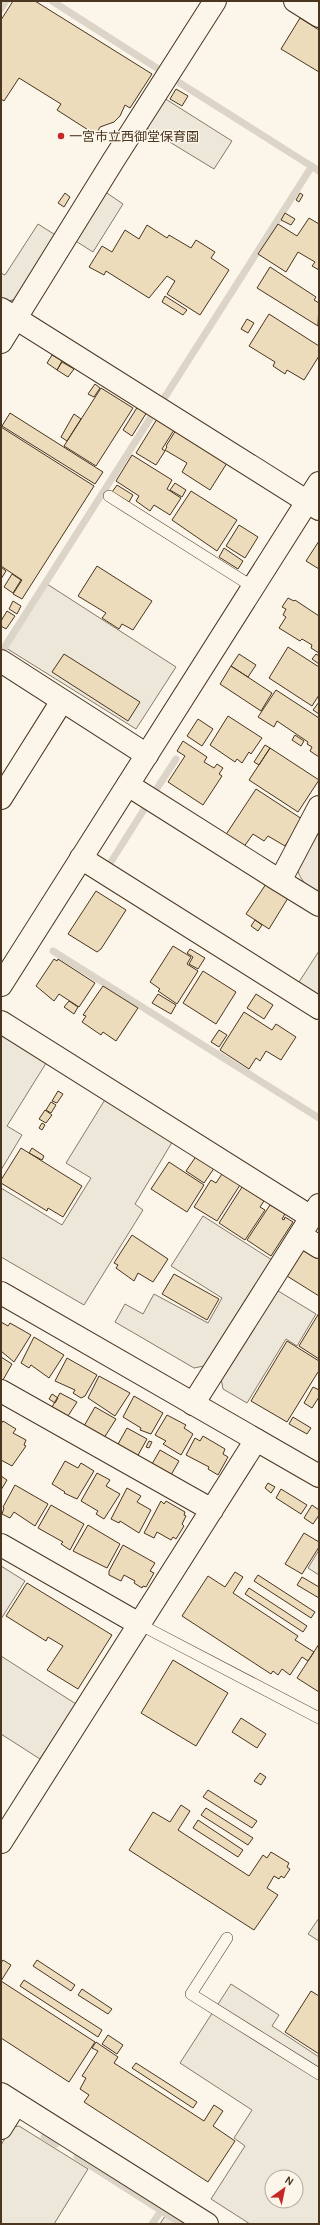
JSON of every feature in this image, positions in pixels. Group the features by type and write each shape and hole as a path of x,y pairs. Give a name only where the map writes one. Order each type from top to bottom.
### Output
{"street":[{"path":"1,342 9,314 113,161 215,1"},
{"path":"295,1 319,16"},
{"path":"9,314 313,505"},
{"path":"1,985 253,587 313,505 319,483"},
{"path":"1,661 147,755"},
{"path":"1,798 62,700"},
{"path":"128,785 319,905"},
{"path":"280,881 319,806"},
{"path":"81,858 319,1008"},
{"path":"1,1022 310,1219 319,1247"},
{"path":"193,1404 310,1219"},
{"path":"1,1293 319,1476"},
{"path":"1,1391 212,1510"},
{"path":"1,1842 256,1440"},
{"path":"1,1545 139,1624"},
{"path":"1,2128 8,2099 207,2224"}],"lane":[{"path":"109,496 253,587"},
{"path":"139,1624 319,1718"},
{"path":"227,1938 192,1994 319,2074"}],"shaded area":[{"path":"164,98 232,141 214,169 145,127"},
{"path":"104,191 123,204 93,252 74,240"},
{"path":"38,224 57,236 17,299 4,302 1,299 1,273 5,275"},
{"path":"47,584 176,667 136,729 6,648"},
{"path":"319,824 319,894 307,885 301,877 298,869 298,862"},
{"path":"319,951 319,995 299,982"},
{"path":"1,1034 48,1060 7,1126 22,1135 1,1170"},
{"path":"106,1098 174,1139 135,1204 143,1210 84,1305 1,1257 1,1188 62,1225 91,1178 66,1163"},
{"path":"203,1216 272,1260 204,1366 194,1368 115,1322 125,1304 143,1314 154,1294 208,1323 222,1298 171,1266"},
{"path":"275,1289 316,1314 297,1346 286,1339 247,1403 223,1389 221,1378"},
{"path":"319,1550 319,1575 308,1568"},
{"path":"1,1566 25,1581 1,1619"},
{"path":"1,1656 76,1704 40,1759 1,1734"},
{"path":"319,1918 319,1941 308,1934"},
{"path":"231,1984 279,2015 272,2026 319,2057 319,2224 250,2224 211,2199 245,2146 234,2138 252,2110 180,2063"},
{"path":"19,2126 88,2169 54,2224 1,2224 1,2145 12,2127"},
{"path":"165,2216 177,2224 160,2224"}],"building":[{"path":"13,1 35,1 152,74 130,108 125,105 120,116 114,122 100,127 96,135 57,110 61,104 19,78 4,101 1,99 1,20"},
{"path":"300,18 319,30 319,72 281,49"},
{"path":"176,89 188,96 182,106 170,99"},
{"path":"65,193 70,197 64,207 58,203"},
{"path":"300,193 303,195 299,202 296,200"},
{"path":"285,213 295,219 291,225 281,220"},
{"path":"309,218 319,224 319,270 312,266 315,262 298,252 286,272 258,254 278,224 297,236"},
{"path":"147,225 167,238 169,235 191,248 196,240 215,252 211,258 229,270 200,315 167,294 175,281 167,276 149,298 106,271 104,275 89,267 102,246 112,252 125,230 139,239"},
{"path":"270,267 316,297 314,300 319,303 318,326 257,288"},
{"path":"165,296 187,310 183,315 162,302"},
{"path":"269,314 319,346 319,356 304,380 287,370 285,374 273,366 275,362 249,346"},
{"path":"247,319 254,323 248,333 241,329"},
{"path":"52,355 62,361 57,370 47,363"},
{"path":"62,362 74,369 68,377 57,370"},
{"path":"95,384 100,388 94,397 88,394"},
{"path":"101,388 133,408 96,466 64,446"},
{"path":"138,406 147,412 132,436 123,430"},
{"path":"10,413 103,472 95,484 2,426"},
{"path":"74,414 81,419 67,441 61,437"},
{"path":"157,419 174,430 162,449 165,451 156,465 136,453"},
{"path":"1,427 94,486 22,599 13,594 22,580 1,566"},
{"path":"176,430 227,463 210,490 182,472 187,463 165,450"},
{"path":"132,455 172,480 167,489 181,498 170,515 154,505 150,511 136,501 139,496 116,481"},
{"path":"175,483 186,490 182,497 170,490"},
{"path":"117,485 133,495 129,502 112,492"},
{"path":"191,491 237,520 217,551 172,520"},
{"path":"239,525 258,537 245,558 226,546"},
{"path":"319,541 319,569 306,561"},
{"path":"224,548 243,561 238,569 219,557"},
{"path":"97,566 152,601 133,630 122,624 119,629 102,618 106,613 78,596"},
{"path":"1,567 6,571 1,579"},
{"path":"12,574 21,580 13,593 4,587"},
{"path":"288,598 294,601 295,600 319,616 319,653 311,648 312,645 302,639 300,641 279,628 286,617 283,615 286,609 282,607"},
{"path":"13,601 21,606 17,614 9,609"},
{"path":"7,611 15,616 6,629 1,626 1,621"},
{"path":"288,647 319,667 319,695 312,706 269,678"},
{"path":"64,654 140,702 128,721 52,672"},
{"path":"239,654 256,665 248,677 231,666"},
{"path":"316,654 319,656 319,664 312,659"},
{"path":"231,666 272,693 261,711 220,684"},
{"path":"276,690 319,718 319,757 310,751 312,747 307,744 308,742 277,721 274,727 258,717"},
{"path":"319,702 319,714 313,710"},
{"path":"228,716 262,738 251,754 249,752 242,763 237,759 235,762 210,745"},
{"path":"198,719 213,729 202,746 187,736"},
{"path":"295,735 304,741 301,746 292,740"},
{"path":"183,741 207,757 204,762 214,768 217,764 223,768 219,774 222,776 203,805 168,782 185,756 177,751"},
{"path":"265,745 270,748 259,765 254,762"},
{"path":"270,748 319,780 298,812 249,780"},
{"path":"256,789 302,819 285,846 268,836 264,841 253,834 243,848 225,836"},
{"path":"266,884 288,898 269,929 246,914"},
{"path":"96,891 126,910 101,949 97,952 68,934"},
{"path":"255,920 262,925 258,931 251,926"},
{"path":"173,946 191,957 187,964 198,971 177,1004 158,991 160,989 150,982"},
{"path":"190,949 205,958 198,969 189,964 193,957 187,953"},
{"path":"54,959 57,961 58,959 95,983 79,1007 59,994 54,1001 36,986"},
{"path":"203,971 236,992 216,1024 183,1003"},
{"path":"103,986 138,1008 116,1041 103,1032 101,1035 82,1022 86,1016 83,1015"},
{"path":"158,994 176,1005 171,1014 152,1003"},
{"path":"256,994 273,1005 264,1019 247,1008"},
{"path":"69,1001 78,1007 74,1014 64,1007"},
{"path":"244,1012 272,1030 276,1024 296,1037 281,1060 266,1051 260,1061 256,1058 249,1069 220,1050"},
{"path":"219,1030 227,1035 219,1047 211,1042"},
{"path":"58,1091 63,1094 57,1103 52,1101"},
{"path":"51,1102 56,1105 51,1113 46,1110"},
{"path":"45,1110 52,1115 46,1123 39,1119"},
{"path":"42,1123 45,1125 42,1130 39,1128"},
{"path":"21,1148 82,1186 63,1217 48,1208 47,1211 1,1183 1,1180"},
{"path":"32,1148 44,1156 42,1160 29,1153"},
{"path":"197,1155 215,1167 204,1183 186,1171"},
{"path":"169,1162 204,1185 187,1212 151,1189"},
{"path":"222,1174 240,1185 217,1221 194,1207 211,1180 216,1183"},
{"path":"242,1187 264,1201 260,1207 265,1210 245,1240 219,1223"},
{"path":"270,1205 285,1214 282,1219 284,1220 285,1217 293,1222 271,1256 247,1240"},
{"path":"132,1235 168,1259 153,1282 138,1273 134,1281 116,1268 118,1265 114,1263"},
{"path":"304,1249 319,1258 319,1296 287,1276"},
{"path":"174,1274 219,1299 207,1320 162,1294"},
{"path":"319,1313 319,1359 299,1346"},
{"path":"1,1322 8,1326 10,1323 31,1335 14,1362 1,1351"},
{"path":"34,1337 64,1355 49,1378 31,1365 29,1368 21,1363"},
{"path":"287,1341 319,1361 319,1373 318,1372 287,1422 251,1401"},
{"path":"1,1357 12,1364 3,1380 1,1379"},
{"path":"67,1358 97,1375 85,1396 81,1398 73,1393 75,1390 55,1381"},
{"path":"99,1376 130,1393 115,1416 88,1398"},
{"path":"313,1387 319,1390 319,1397 312,1408 304,1403"},
{"path":"60,1393 77,1402 68,1416 52,1407"},
{"path":"52,1394 58,1398 55,1403 49,1399"},
{"path":"134,1396 163,1413 151,1434 140,1430 141,1428 123,1417"},
{"path":"95,1407 116,1419 104,1438 84,1426"},
{"path":"167,1415 186,1425 184,1428 193,1434 181,1455 163,1444 166,1441 155,1435"},
{"path":"293,1417 311,1428 307,1434 289,1424"},
{"path":"3,1421 16,1429 13,1433 26,1440 24,1445 26,1446 12,1466 1,1460 1,1424"},
{"path":"127,1428 147,1439 137,1457 117,1446"},
{"path":"203,1436 225,1449 223,1454 228,1457 218,1475 208,1469 209,1467 186,1455 195,1438 200,1441"},
{"path":"149,1441 152,1442 149,1448 146,1447"},
{"path":"160,1450 179,1461 171,1475 152,1464"},
{"path":"65,1461 78,1468 81,1463 94,1471 77,1499 64,1493 65,1492 52,1484"},
{"path":"97,1473 110,1480 106,1486 120,1494 104,1519 96,1514 98,1511 81,1501"},
{"path":"1,1476 7,1480 1,1490"},
{"path":"268,1483 275,1487 271,1493 265,1488"},
{"path":"15,1485 48,1504 35,1526 14,1512 10,1518 2,1514 3,1507"},
{"path":"127,1488 141,1496 137,1502 151,1510 139,1533 120,1521 119,1523 111,1519"},
{"path":"281,1489 307,1505 301,1514 276,1498"},
{"path":"161,1501 164,1504 166,1501 185,1512 184,1515 186,1516 182,1524 184,1526 176,1539 173,1537 171,1540 157,1532 154,1538 144,1533"},
{"path":"51,1505 84,1524 70,1550 61,1544 63,1542 38,1528"},
{"path":"312,1505 319,1510 319,1515 313,1524 304,1518"},
{"path":"88,1525 120,1544 107,1568 73,1551"},
{"path":"304,1533 319,1542 319,1547 302,1574 285,1564"},
{"path":"123,1545 155,1563 150,1571 154,1573 146,1587 143,1586 142,1588 134,1583 135,1581 124,1575 121,1581 109,1575 109,1571"},
{"path":"235,1572 243,1577 233,1593 298,1636 295,1640 314,1652 308,1661 302,1657 290,1675 282,1669 278,1675 273,1671 271,1674 182,1616 208,1576 225,1587"},
{"path":"258,1575 315,1612 311,1618 254,1581"},
{"path":"302,1577 319,1587 319,1598 297,1585"},
{"path":"27,1583 112,1635 78,1689 47,1670 63,1646 48,1637 46,1641 6,1616"},
{"path":"249,1588 307,1626 303,1632 245,1594"},
{"path":"319,1644 319,1692 297,1678"},
{"path":"173,1660 228,1693 196,1746 141,1713"},
{"path":"241,1718 266,1734 257,1748 232,1732"},
{"path":"260,1773 266,1777 261,1785 254,1781"},
{"path":"208,1790 257,1821 252,1828 203,1797"},
{"path":"181,1805 190,1811 178,1830 249,1876 263,1855 267,1858 271,1852 289,1863 287,1867 290,1869 284,1878 281,1876 279,1879 274,1876 267,1888 278,1895 254,1930 129,1850 153,1812 170,1822"},
{"path":"206,1808 253,1838 248,1845 201,1815"},
{"path":"198,1820 243,1850 238,1857 193,1828"},
{"path":"3,1960 11,1965 1,1981 1,1963"},
{"path":"37,1960 75,1985 71,1991 33,1966"},
{"path":"24,1980 102,2030 98,2037 20,1986"},
{"path":"1,1981 95,2042 69,2082 1,2038"},
{"path":"82,1989 112,2009 108,2014 78,1995"},
{"path":"311,1991 319,1996 319,2054 285,2032"},
{"path":"108,2035 123,2045 117,2054 102,2044"},
{"path":"96,2042 118,2057 114,2063 204,2121 214,2105 223,2111 213,2126 235,2141 208,2182 84,2102 89,2095 80,2089 86,2078 82,2076 98,2051 92,2048"},
{"path":"136,2063 197,2102 193,2108 132,2068"}],"waterway":[{"path":"1,9 6,1"},
{"path":"52,1 160,70"},
{"path":"180,83 319,171"},
{"path":"163,400 312,166"},
{"path":"4,648 151,417"},
{"path":"154,793 176,759"},
{"path":"109,865 145,808"},
{"path":"53,951 319,1118"},
{"path":"44,2137 56,2144"},
{"path":"77,2157 182,2224"},
{"path":"152,2224 161,2211"}],"place":[{"name":"一宮市立西御堂保育園","path":"61,136"}]}
